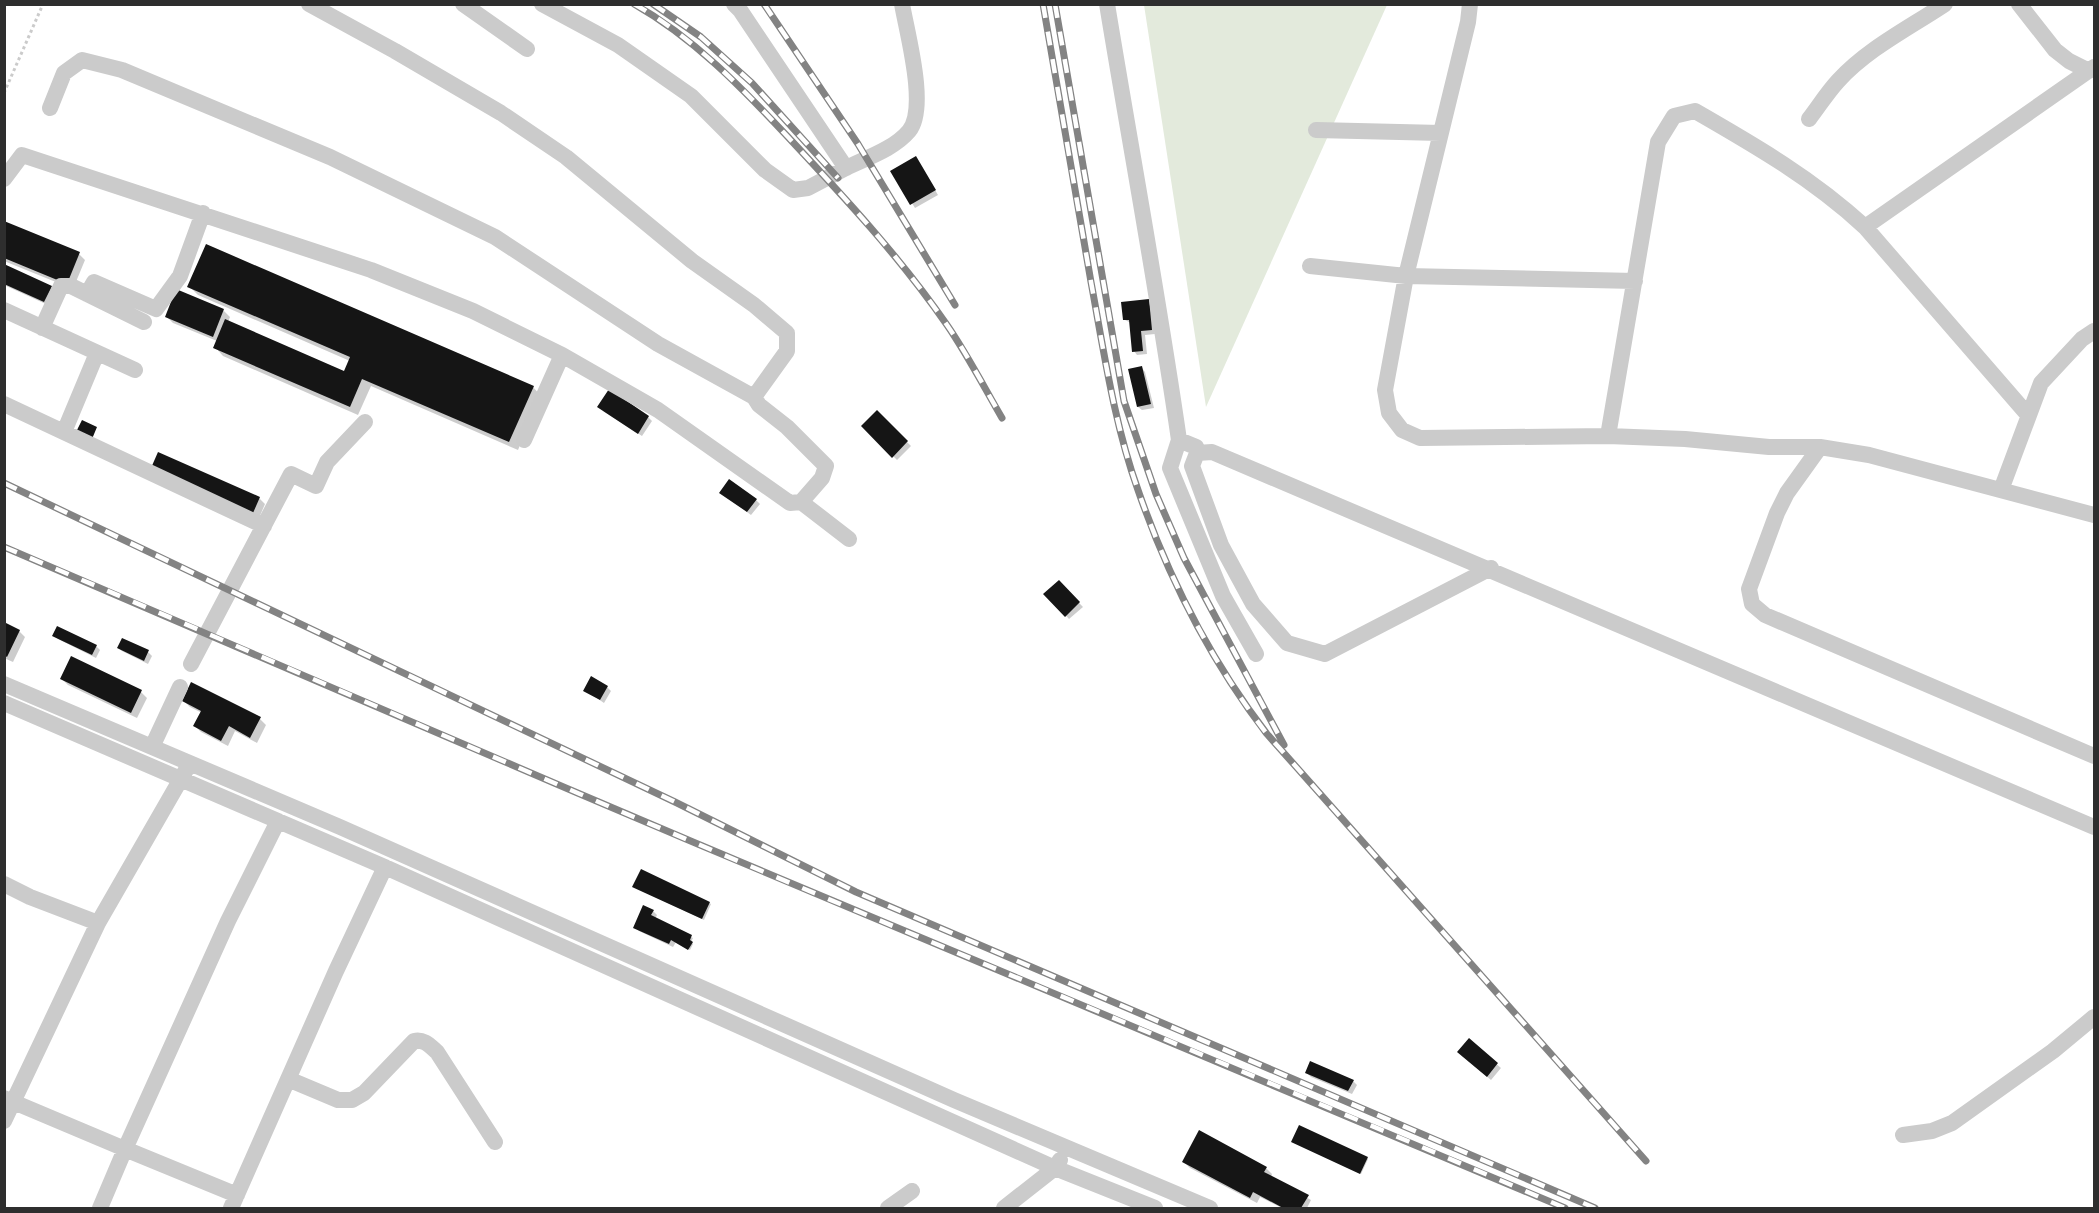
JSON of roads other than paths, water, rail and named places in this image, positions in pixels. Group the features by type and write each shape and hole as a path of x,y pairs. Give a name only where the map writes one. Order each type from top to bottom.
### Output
{"street":[{"path":"309,4 501,113 566,156 692,261 754,305 788,333 787,351 754,397"},
{"path":"463,4 527,49"},
{"path":"543,4 618,45 691,96 765,170 793,190 808,188 882,151 909,131 916,118 917,101 902,4"},
{"path":"734,4 846,168"},
{"path":"1107,4 1148,252 1160,307 1179,440 1170,468 1223,596 1256,654"},
{"path":"1470,4 1468,22 1406,276 1385,390 1389,412 1402,430 1420,438 1608,436 1685,439 1769,447 1820,447 1869,455 2094,515"},
{"path":"1809,119 1837,82 1855,65 1945,4"},
{"path":"2019,4 2055,50 2069,61 2092,69"},
{"path":"50,108 64,73 81,60 122,70 330,157 495,237 658,344 754,397 759,405 787,427 826,466 822,478 801,502"},
{"path":"1865,227 2092,69"},
{"path":"1608,436 1658,142 1674,116 1695,111 1778,159 1842,206 1865,227 2028,415"},
{"path":"1316,130 1441,133"},
{"path":"4,179 22,155 371,270 473,311 562,355 658,410 790,503 801,502 849,539"},
{"path":"87,294 94,282 156,309 180,276 203,213"},
{"path":"1310,266 1406,276 1635,281"},
{"path":"42,328 50,301 61,286 71,286 144,322"},
{"path":"4,310 135,370"},
{"path":"2001,490 2041,382 2082,339 2094,331"},
{"path":"64,432 96,353"},
{"path":"524,440 562,355"},
{"path":"4,404 264,526"},
{"path":"191,664 291,474 316,486 327,462 365,422"},
{"path":"1179,440 1196,447 1197,453 1192,466 1221,545 1253,604 1287,643 1325,654 1491,568"},
{"path":"1820,447 1787,493 1777,513 1749,590 1752,604 1765,615 2094,756"},
{"path":"1197,453 1212,452 1491,568 1720,664 2094,827"},
{"path":"4,684 427,865 954,1100 1210,1209"},
{"path":"152,747 180,687"},
{"path":"4,703 385,867 1055,1168 1155,1209"},
{"path":"4,1120 9,1100 98,923 190,763"},
{"path":"100,1209 228,921 278,821"},
{"path":"9,1100 125,1149 234,1202 385,867"},
{"path":"4,884 30,897 98,923"},
{"path":"1903,1134 1932,1131 1952,1123 2053,1051 2094,1017"},
{"path":"288,1079 338,1100 352,1100 364,1093 414,1041 420,1040 428,1043 436,1052 495,1142"},
{"path":"1004,1209 1055,1168 1067,1148"},
{"path":"888,1209 912,1191"}],"railway":[{"path":"634,4 677,32 716,64 851,205 891,251 947,325 1002,418"},
{"path":"653,4 701,37 752,83 838,178"},
{"path":"764,4 858,144 955,305"},
{"path":"1043,4 1105,361 1122,439 1138,490 1163,555 1209,648 1267,734 1646,1161"},
{"path":"1055,4 1124,401 1156,494 1184,558 1284,745"},
{"path":"4,483 675,802 856,892 1595,1208"},
{"path":"4,547 693,842 1565,1208"}]}
